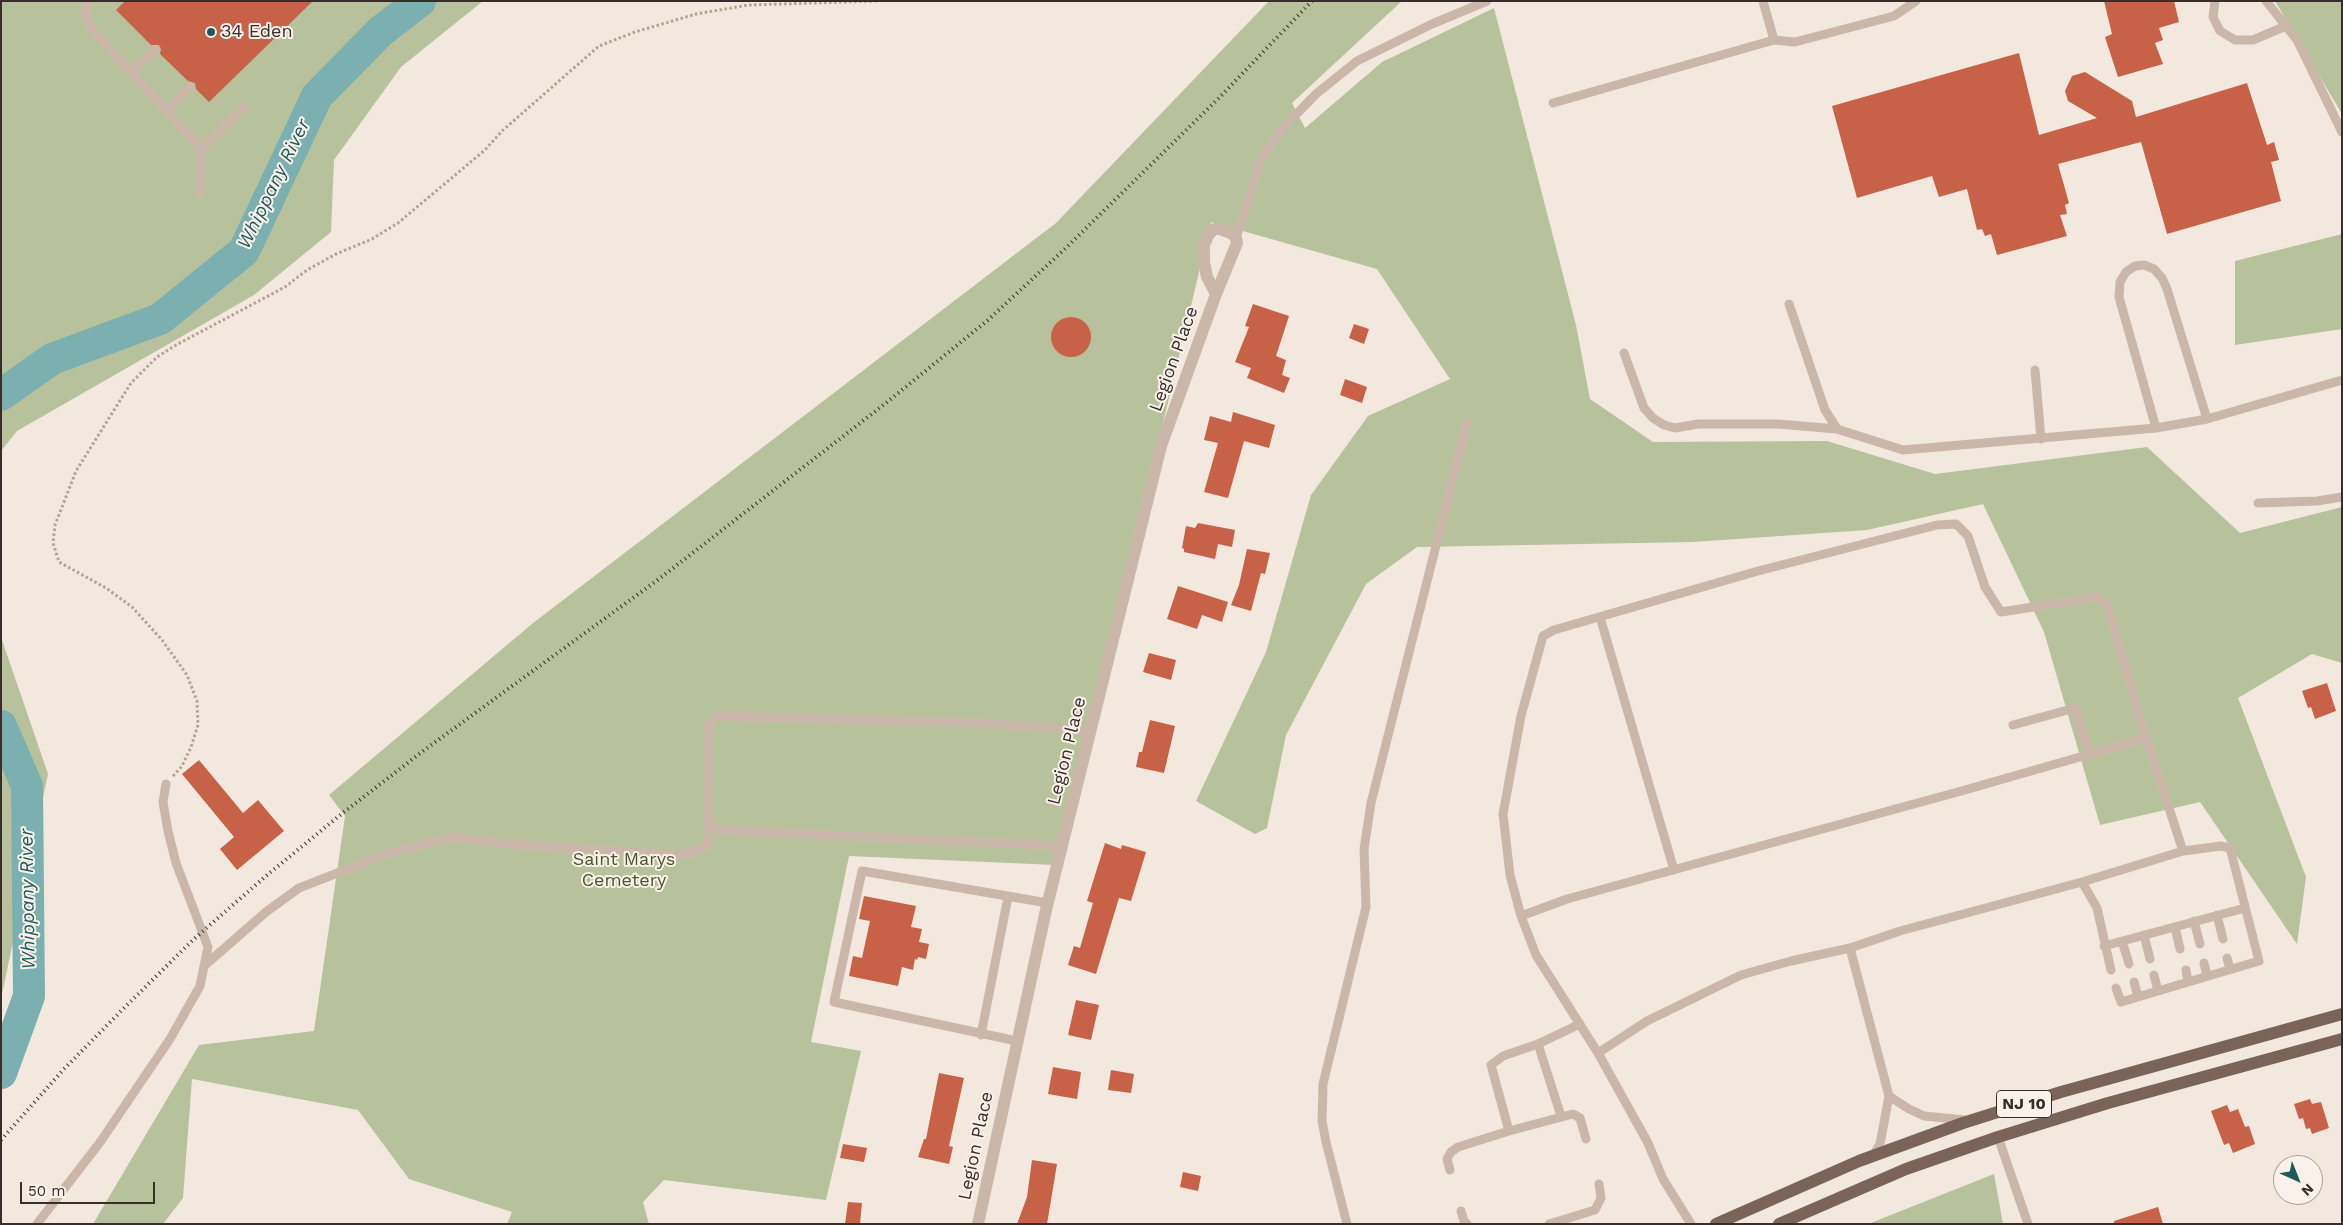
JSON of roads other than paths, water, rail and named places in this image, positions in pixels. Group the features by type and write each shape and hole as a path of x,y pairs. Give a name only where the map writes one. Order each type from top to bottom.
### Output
{"main road":[{"name":"NJ 10","path":"1716,1224 1873,1156 1971,1120 2061,1092 2342,1014"},
{"name":"NJ 10","path":"1778,1224 1906,1169 1998,1137 2108,1103 2342,1039"}],"street":[{"name":"Legion Place","path":"978,1224 1048,903 1161,446 1216,294 1236,251 1236,238 1220,229 1214,230 1209,234 1204,245 1204,262 1207,278 1216,294"}],"lane":[{"path":"88,1 86,14 91,28 201,149 200,193"},
{"path":"1236,238 1261,160 1281,130 1316,94 1357,61 1432,24 1487,1"},
{"path":"1763,1 1774,40"},
{"path":"1553,103 1774,40 1795,42 1894,16 1916,1"},
{"path":"2215,1 2213,17 2216,24 2220,31 2235,40 2253,40 2286,26"},
{"path":"2266,1 2297,40 2342,132"},
{"path":"131,73 155,50"},
{"path":"166,111 190,87"},
{"path":"201,149 243,108"},
{"path":"2156,428 2120,297 2120,282 2126,272 2135,266 2144,265 2154,269 2162,278 2207,419"},
{"path":"1789,304 1825,410 1837,428"},
{"path":"1624,353 1644,408 1653,418 1664,425 1675,428 1698,424 1778,424 1837,428 1903,450 2156,428 2207,419 2342,380"},
{"path":"2035,370 2041,439"},
{"path":"1347,1224 1322,1120 1323,1084 1366,907 1364,849 1371,802 1467,424"},
{"path":"2258,503 2317,501 2342,497"},
{"path":"1691,1224 1663,1179 1648,1144 1598,1053 1536,956 1521,916 1510,875 1503,814 1521,716 1544,636 1554,630 1758,571 1937,525 1956,524 1968,536 1985,586 2001,612 2097,597 2107,604 2146,738 2183,851"},
{"path":"1600,617 1674,870"},
{"path":"2012,725 2075,708 2089,753"},
{"path":"204,966 266,912 299,888 389,853 453,837 507,844 672,855 692,853 708,845 709,724 719,716 980,723 1090,731"},
{"path":"1521,916 1567,899 1868,815 1965,790 2146,738"},
{"path":"37,1224 101,1141 170,1039 200,986 208,947 176,863 163,802 166,784"},
{"path":"708,825 720,830 1062,846"},
{"path":"1598,1053 1648,1021 1741,975 1791,961 1850,948 1900,931 2082,882 2183,851 2222,846 2230,848 2259,961 2121,1002 2116,988"},
{"path":"1017,1041 981,1035 834,1002 862,871 1048,903"},
{"path":"2082,882 2098,908 2104,946 2111,970"},
{"path":"981,1035 1008,897"},
{"path":"2104,946 2245,908"},
{"path":"2217,915 2223,939"},
{"path":"2194,922 2200,944"},
{"path":"2175,927 2180,949"},
{"path":"2144,935 2150,959"},
{"path":"2122,941 2129,964"},
{"path":"1850,948 1889,1096 1880,1144 1873,1156"},
{"path":"2227,958 2230,969"},
{"path":"2204,963 2207,976"},
{"path":"2186,970 2188,982"},
{"path":"2154,975 2158,991"},
{"path":"2134,982 2138,996"},
{"path":"1509,1131 1491,1065 1504,1056 1538,1044 1580,1024"},
{"path":"1538,1044 1561,1116"},
{"path":"1889,1096 1909,1110 1924,1116 1971,1120"},
{"path":"1450,1170 1448,1159 1451,1152 1458,1147 1561,1116 1573,1114 1580,1118 1586,1139"},
{"path":"1998,1137 2028,1224"},
{"path":"1549,1224 1595,1210 1602,1198 1599,1184"},
{"path":"1461,1211 1467,1224"}],"waterway":[{"name":"Whippany River","path":"1,395 52,359 160,319 244,251 317,96 381,31 420,1"},
{"name":"Whippany River","path":"1,726 27,786 29,996 1,1073"}],"railway":[{"path":"1,1140 63,1070 128,1004 194,939 266,876 423,751 659,579 886,403 988,320 1067,247 1219,98 1312,1"}],"place":[{"name":"34 Eden","path":"211,32"}],"park label":[{"name":"Saint Marys Cemetery","path":"624,870"}]}
